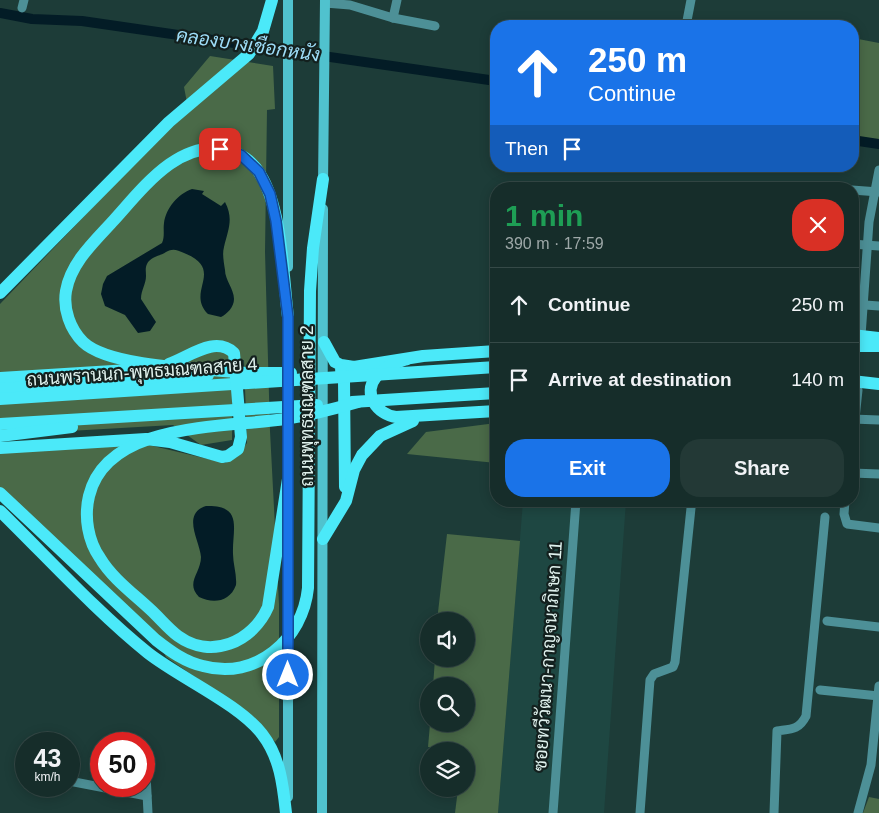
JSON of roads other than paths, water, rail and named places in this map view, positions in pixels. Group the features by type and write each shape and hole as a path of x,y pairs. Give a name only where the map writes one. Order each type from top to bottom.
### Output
{"main road":[{"path":"0,293 169,122 249,54 263,31 272,0"},
{"name":"ถนนพุทธมณฑลสาย 2","path":"287,813 288,0"},
{"name":"ถนนพุทธมณฑลสาย 2","path":"322,813 324,539 323,88 325,2"},
{"path":"248,373 111,358 96,352 85,344 69,320 65,300 66,289 79,260 136,195 164,168 184,156 208,149 220,149 241,155 259,172 274,207 288,317"},
{"path":"0,493 156,640 190,662 225,669 250,665 274,652 295,631 307,599 310,274 323,179"},
{"path":"859,335 879,338"},
{"path":"324,342 337,364 344,382 346,501"},
{"path":"0,378 160,367 208,348 222,346 230,349 236,357 241,437 238,449 228,456 222,457 170,442 146,439 0,448"},
{"path":"859,346 879,346"},
{"path":"337,364 354,367 407,358 490,352"},
{"path":"407,358 387,367 375,378 371,392 375,406 384,414 396,417 490,411"},
{"name":"ถนนพรานนก-พุทธมณฑลสาย 4","path":"0,399 490,367"},
{"path":"0,388 248,373 295,374 328,378"},
{"path":"859,386 879,384"},
{"path":"859,387 879,389"},
{"path":"0,424 490,393"},
{"path":"288,479 270,600 258,625 240,640 224,646 202,647 178,636 106,566 96,551 89,532 88,502 94,481 105,466 127,450 174,432 285,419 358,402"},
{"path":"324,539 346,501 354,470 362,455 373,442 388,431 408,422 444,414"},
{"path":"0,436 151,415"},
{"path":"0,511 136,642 163,664 243,716 261,732 276,759 287,813"}],"street":[{"path":"393,18 397,0"},
{"path":"687,20 692,0"},
{"path":"325,2 350,5 393,18 435,26"},
{"path":"859,326 864,305 867,245 879,170"},
{"path":"859,190 876,191"},
{"path":"859,244 879,246"},
{"path":"859,305 879,306"},
{"path":"859,419 879,420"},
{"path":"859,473 879,474"},
{"name":"ซอยทวีวัฒนา-กาญจนาภิเษก 11","path":"553,813 576,507"},
{"path":"845,507 845,520 847,524 879,528"},
{"path":"640,813 650,680 654,674 673,667 675,662 691,508"},
{"path":"774,813 777,730 796,728 802,724 806,716 825,518"},
{"path":"827,621 879,627"},
{"path":"858,813 875,765 879,686"},
{"path":"820,690 878,696"},
{"path":"147,797 148,813"}],"waterway":[{"name":"คลองบางเชือกหนัง","path":"0,13 32,19 82,21 490,80"},
{"name":"คลองบางเชือกหนัง","path":"859,141 879,144"}]}
